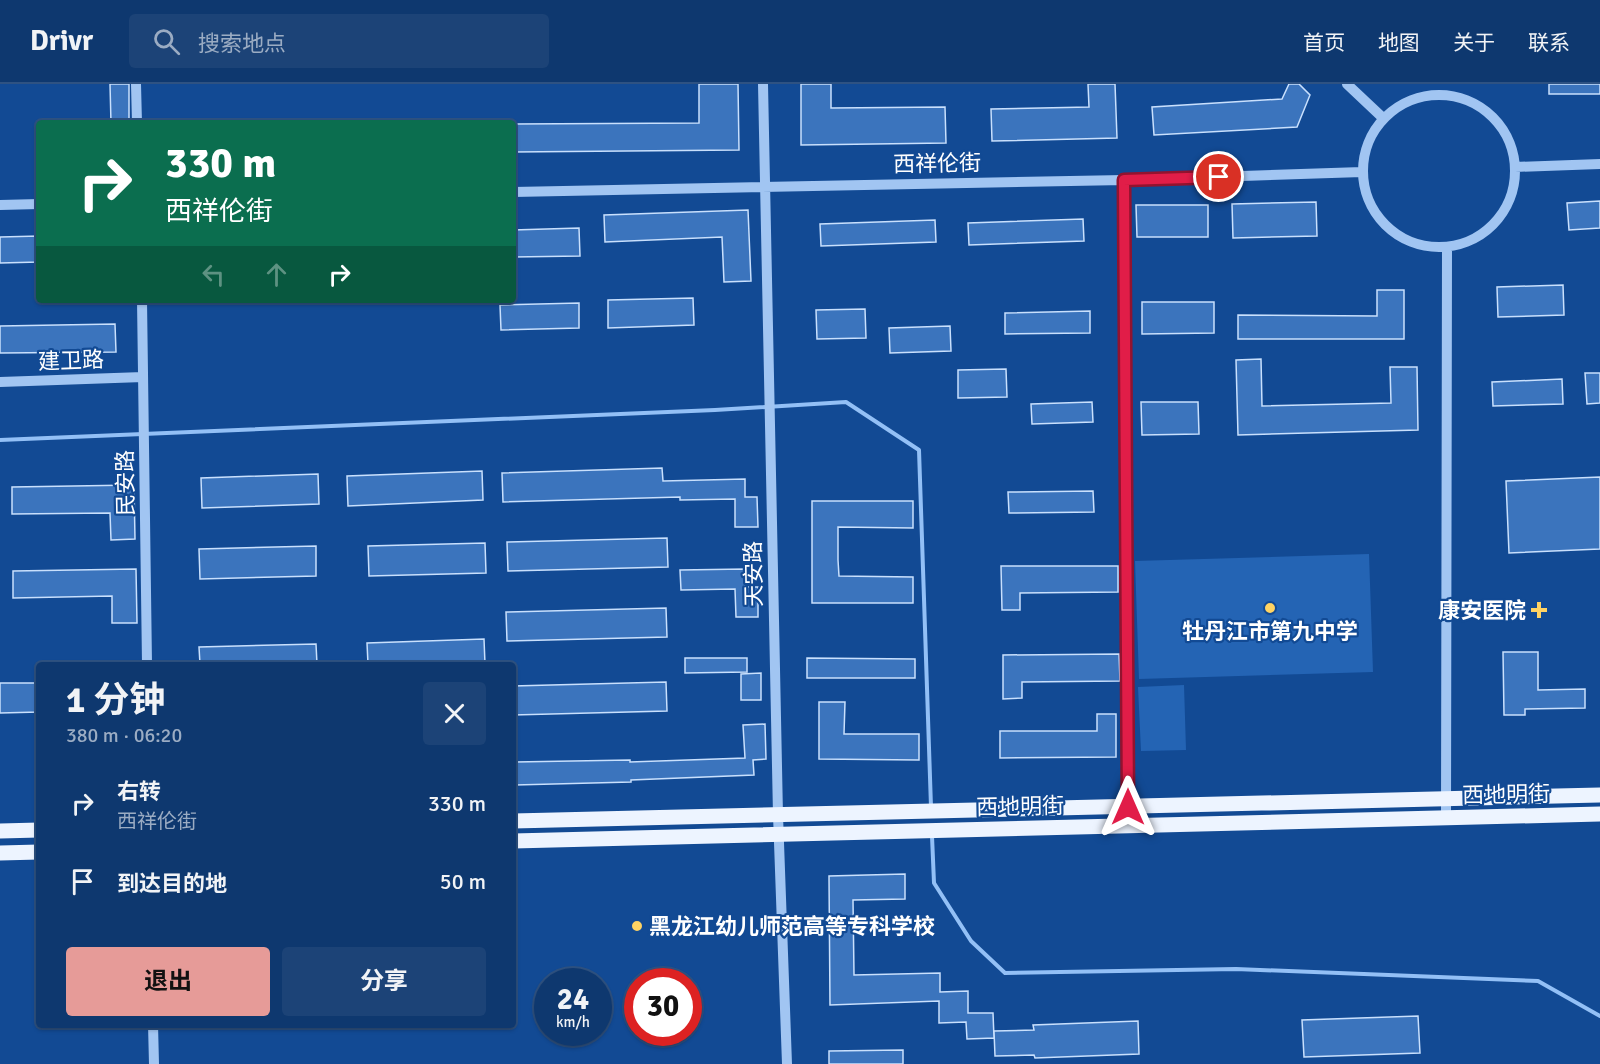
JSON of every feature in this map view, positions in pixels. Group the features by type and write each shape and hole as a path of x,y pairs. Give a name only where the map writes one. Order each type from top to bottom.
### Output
{"main road":[{"name":"西地明街","path":"516,821 1600,795"},
{"name":"西地明街","path":"516,841 1600,814"},
{"path":"0,831 36,830"},
{"path":"0,853 36,852"}],"street":[{"path":"136,84 137,120"},
{"name":"天安路","path":"763,84 778,815 787,1064"},
{"path":"1347,84 1383,118"},
{"path":"1437,89 1481,108 1498,124 1510,144 1515,167 1513,190 1504,212 1489,229 1469,242 1447,248 1421,246 1398,236 1385,225 1366,197 1362,172 1364,152 1383,118 1399,106 1437,89"},
{"path":"1515,167 1600,164"},
{"name":"西祥伦街","path":"516,192 1124,180 1362,172"},
{"path":"1124,180 1128,807"},
{"path":"0,205 36,204"},
{"path":"1446,818 1444,799 1447,248"},
{"name":"民安路","path":"142,303 147,662"},
{"name":"建卫路","path":"0,382 143,377"},
{"path":"153,1028 154,1064"}],"shaded area":[{"path":"1369,554 1373,672 1139,679 1135,561"},
{"path":"1184,685 1186,750 1141,751 1138,687"}],"building":[{"path":"110,84 129,84 129,120 111,120"},
{"path":"699,84 738,84 739,150 516,152 516,124 699,123"},
{"path":"801,84 831,84 831,108 945,107 946,143 801,145"},
{"path":"1088,84 1115,84 1117,138 992,141 991,109 1089,107"},
{"path":"1289,84 1299,84 1310,95 1297,127 1154,135 1152,107 1282,99"},
{"path":"1549,84 1600,84 1600,94 1549,94"},
{"path":"1600,201 1600,228 1569,230 1567,203"},
{"path":"1316,202 1317,236 1233,238 1232,204"},
{"path":"1136,205 1208,205 1208,237 1137,237"},
{"path":"748,210 751,281 724,282 722,237 605,242 604,215"},
{"path":"1083,219 1084,241 969,245 968,223"},
{"path":"935,220 936,242 821,246 820,224"},
{"path":"579,228 580,256 516,257 516,230"},
{"path":"36,236 36,262 0,263 0,237"},
{"path":"1563,285 1564,315 1498,317 1497,287"},
{"path":"1377,290 1404,290 1404,339 1238,339 1238,315 1377,316"},
{"path":"693,298 694,325 608,328 608,300"},
{"path":"1142,302 1214,302 1214,333 1142,334"},
{"path":"579,303 579,328 501,330 500,305"},
{"path":"865,309 866,338 817,339 816,310"},
{"path":"1090,311 1090,333 1005,334 1005,313"},
{"path":"115,324 116,352 0,353 0,326"},
{"path":"950,326 951,351 890,353 889,328"},
{"path":"1261,359 1262,406 1391,403 1390,367 1417,367 1418,430 1238,435 1236,360"},
{"path":"1006,369 1007,397 958,398 958,370"},
{"path":"1585,373 1600,373 1600,403 1587,404"},
{"path":"1562,379 1563,404 1493,406 1492,382"},
{"path":"1092,402 1093,422 1032,424 1031,404"},
{"path":"1141,402 1198,402 1199,434 1142,435"},
{"path":"662,468 663,481 745,479 745,497 757,497 758,527 735,527 735,499 680,500 680,497 503,502 502,473"},
{"path":"482,471 483,500 348,506 347,476"},
{"path":"318,474 319,504 202,508 201,478"},
{"path":"1600,477 1600,549 1509,553 1506,481"},
{"path":"134,485 135,539 111,540 110,513 12,514 12,487"},
{"path":"1093,491 1094,512 1009,513 1008,492"},
{"path":"812,501 913,501 913,528 838,527 838,560 839,576 913,577 913,603 812,603"},
{"path":"667,538 668,567 508,571 507,542"},
{"path":"485,543 486,573 369,576 368,546"},
{"path":"316,546 316,576 200,579 199,549"},
{"path":"1001,566 1118,566 1118,592 1020,593 1020,610 1002,610"},
{"path":"136,569 137,623 112,623 112,596 13,598 13,571"},
{"path":"745,569 745,587 758,587 758,617 736,617 735,589 681,590 680,570"},
{"path":"666,608 667,637 507,641 506,612"},
{"path":"484,639 485,662 368,662 367,643"},
{"path":"316,644 317,662 200,662 199,647"},
{"path":"1503,652 1538,652 1538,690 1585,689 1585,708 1525,709 1525,715 1504,715"},
{"path":"1119,654 1120,681 1022,682 1022,698 1003,699 1003,655"},
{"path":"685,658 747,658 747,672 685,673"},
{"path":"807,658 915,659 915,678 807,678"},
{"path":"761,673 761,700 741,700 741,674"},
{"path":"666,682 667,711 516,715 516,686"},
{"path":"0,683 36,683 36,712 0,713"},
{"path":"819,702 845,702 844,734 919,734 919,760 819,759"},
{"path":"1097,714 1116,714 1116,757 1000,758 1000,731 1097,731"},
{"path":"765,724 766,759 753,760 754,775 631,780 631,782 516,785 516,762 630,760 630,762 745,758 743,725"},
{"path":"905,874 905,899 853,900 854,975 940,973 940,992 968,991 968,1013 993,1013 994,1038 967,1039 966,1022 939,1023 939,1001 830,1005 829,876"},
{"path":"1418,1016 1420,1053 1304,1057 1302,1020"},
{"path":"1138,1021 1139,1054 1035,1058 1034,1055 995,1056 994,1031 1034,1030 1033,1025"},
{"path":"903,1050 903,1064 829,1064 829,1051"}],"waterway":[{"path":"0,440 715,410 846,402 919,450 931,807"},
{"path":"932,836 934,883 971,941 1005,973 1236,969 1538,981 1600,1016"}],"place":[{"name":"牡丹江市第九中学","path":"1270,608"},
{"name":"康安医院","path":"1539,610"},
{"name":"黑龙江幼儿师范高等专科学校","path":"637,926"}],"route":[{"path":"1128,807 1124,180 1219,177"}]}
